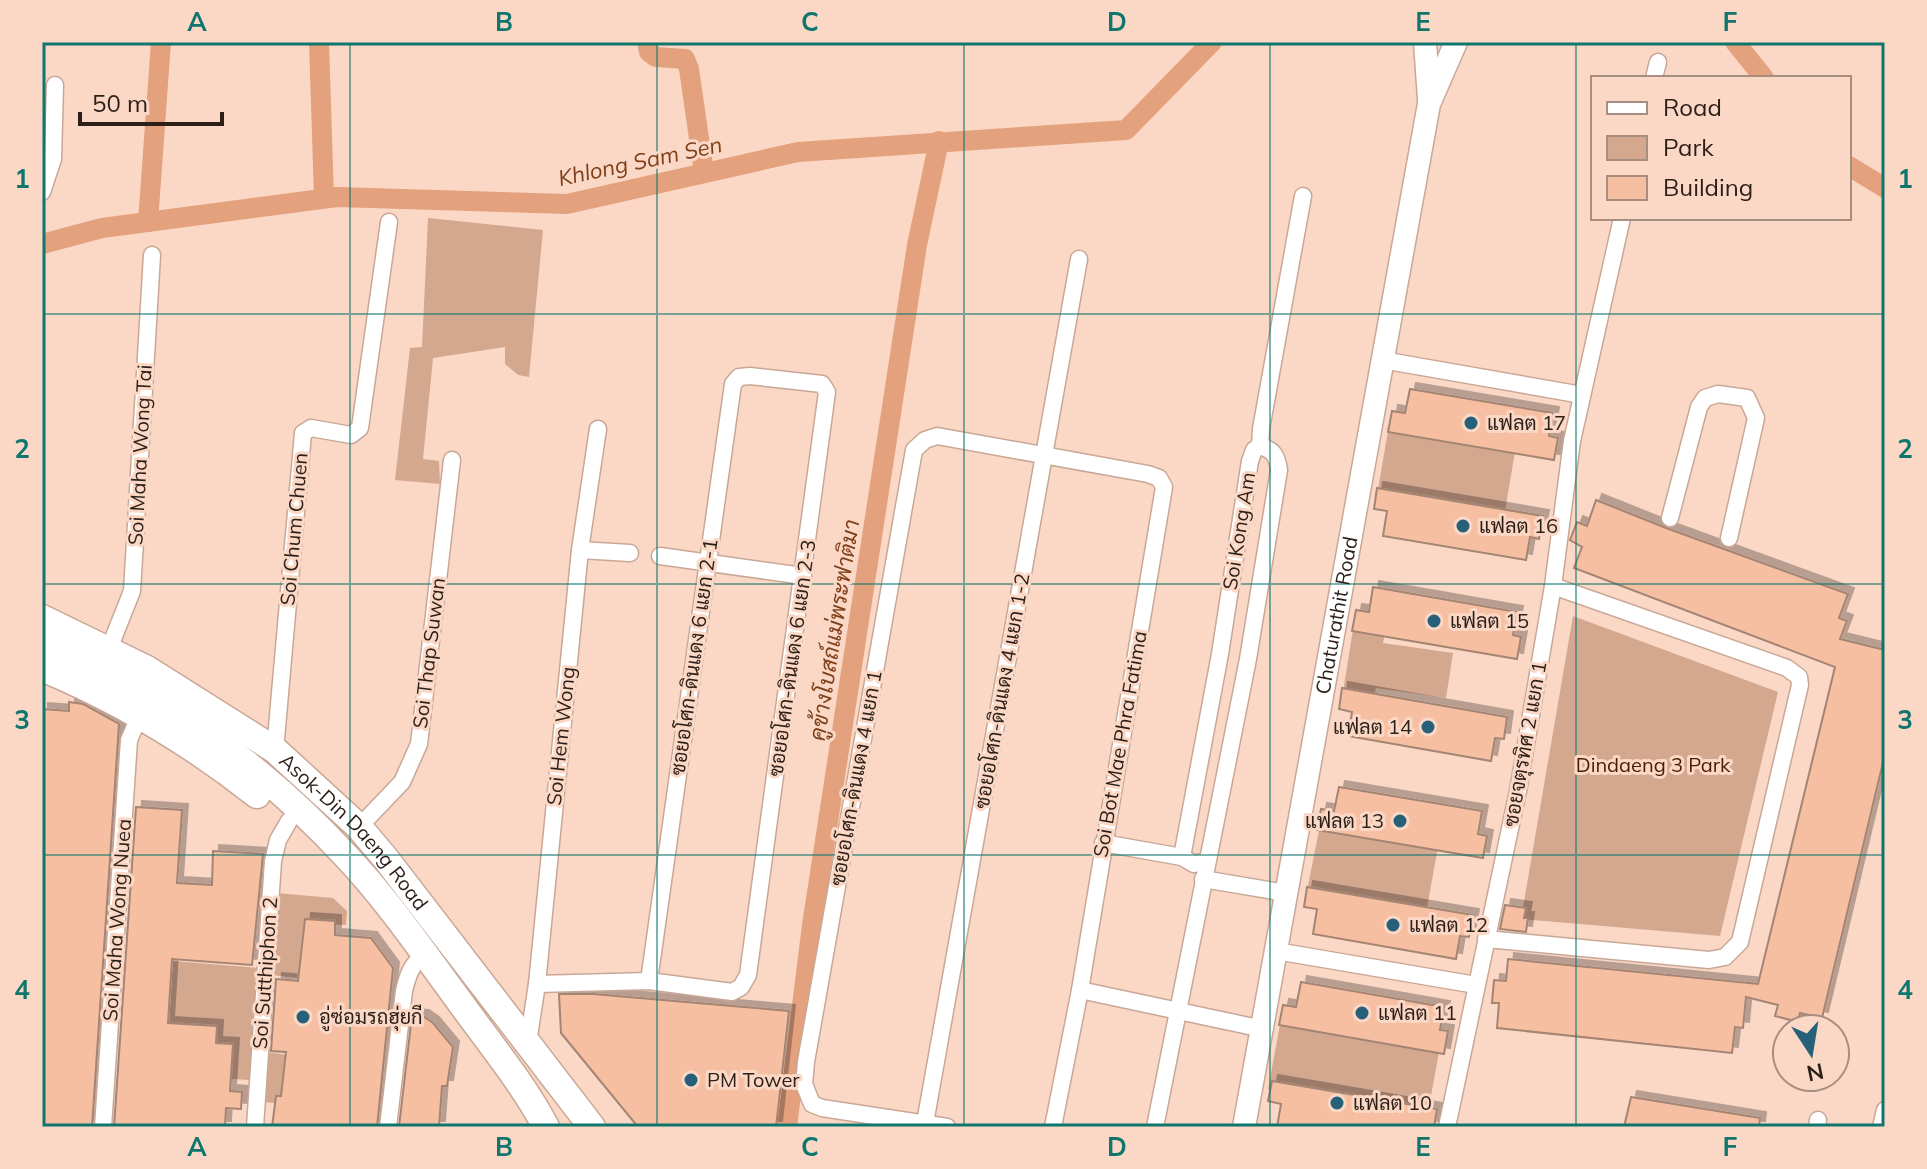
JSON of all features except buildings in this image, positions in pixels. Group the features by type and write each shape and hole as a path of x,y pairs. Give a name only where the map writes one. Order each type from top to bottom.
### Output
{"main road":[{"name":"Asok-Din Daeng Road","path":"42,618 147,669 275,750 359,827 592,1127"},
{"name":"Asok-Din Daeng Road","path":"42,645 132,687 245,763 297,808 345,855 425,954 539,1115"},
{"name":"Asok-Din Daeng Road","path":"42,668 80,683 140,715 238,781 289,821 395,916"}],"street":[{"name":"Chaturathit Road","path":"1425,42 1429,104"},
{"name":"Chaturathit Road","path":"1244,1127 1429,104 1456,42"},
{"path":"42,192 53,159 55,85"},
{"path":"1260,446 1303,196"},
{"name":"ซอยจตุรทิศ 2 แยก 1","path":"1447,1127 1518,791 1553,586 1567,471 1622,220"},
{"name":"Soi Chum Chuen","path":"275,750 303,433 311,428 351,435 360,428 389,222"},
{"name":"Soi Maha Wong Tai","path":"109,649 132,591 152,255"},
{"name":"ซอยอโศก-ดินแดง 4 แยก 1-2","path":"925,1123 1079,259"},
{"path":"1382,360 1582,395"},
{"name":"ซอยอโศก-ดินแดง 6 แยก 2-1","path":"649,981 733,384 739,377 780,379"},
{"name":"ซอยอโศก-ดินแดง 6 แยก 2-3","path":"649,981 732,992 741,987 748,975 827,392 822,384 780,379"},
{"path":"1670,518 1699,407 1705,398 1718,394 1747,398 1756,418 1729,538"},
{"name":"Soi Hem Wong","path":"528,1043 537,984 580,550 598,429"},
{"name":"ซอยอโศก-ดินแดง 4 แยก 1","path":"947,1127 812,1104 804,1084 811,1031 914,450 925,440 937,436 1044,455"},
{"name":"Soi Kong Am","path":"1155,1127 1248,659 1279,470 1277,457 1271,449 1260,446 1254,450 1250,461 1220,654 1182,857"},
{"name":"Soi Bot Mae Phra Fatima","path":"1044,455 1148,474 1159,478 1164,487 1080,990 1053,1127"},
{"name":"Soi Thap Suwan","path":"359,827 402,782 419,744 452,460"},
{"path":"580,550 630,553"},
{"path":"660,556 803,576"},
{"path":"1486,939 1709,960 1725,957 1740,942 1800,685 1799,677 1787,668 1553,586"},
{"path":"1220,654 1248,659"},
{"name":"Soi Maha Wong Nuea","path":"103,1127 129,740 140,715"},
{"name":"Soi Sutthiphon 2","path":"255,1127 273,861 278,840 289,821"},
{"path":"1103,843 1182,857 1194,864 1207,861"},
{"path":"1203,879 1286,893"},
{"path":"1276,951 1476,985"},
{"path":"388,1127 404,991 413,964 425,954"},
{"path":"537,984 649,981"},
{"path":"1080,990 1263,1029"},
{"path":"1881,1127 1885,1110"}],"green space":[{"path":"428,218 543,230 529,377 518,375 505,364 505,347 433,358 423,459 439,461 440,484 395,480 410,348 422,347"},
{"path":"1388,431 1515,452 1505,511 1378,489"},
{"name":"Dindaeng 3 Park","path":"1573,616 1778,692 1720,936 1521,919"},
{"path":"1353,629 1385,634 1383,643 1453,653 1446,698 1376,688 1374,697 1343,692"},
{"path":"1320,825 1438,847 1426,913 1307,891"},
{"path":"276,893 333,898 347,911 346,925 308,923 302,940 299,978 271,975"},
{"path":"173,961 258,968 250,1080 213,1078 169,1026"},
{"path":"1281,1019 1440,1047 1427,1117 1268,1089"},
{"path":"265,1052 289,1055 284,1104 263,1102"}],"waterway":[{"path":"148,222 161,42"},
{"path":"319,42 324,198"},
{"path":"647,42 649,52 656,57 685,59 704,173"},
{"name":"Khlong Sam Sen","path":"42,244 102,228 337,197 567,204 798,152 1126,130 1212,42"},
{"name":"Khlong Sam Sen","path":"1735,42 1762,76"},
{"name":"คูข้างโบสถ์แม่พระฟาติมา","path":"787,1127 812,925 917,245 939,141"},
{"name":"Khlong Sam Sen","path":"1851,167 1885,188"}],"place":[{"name":"แฟลต 17","path":"1471,423"},
{"name":"แฟลต 16","path":"1463,526"},
{"name":"แฟลต 15","path":"1434,621"},
{"name":"แฟลต 14","path":"1428,727"},
{"name":"แฟลต 13","path":"1400,821"},
{"name":"แฟลต 12","path":"1393,925"},
{"name":"แฟลต 11","path":"1362,1013"},
{"name":"อู่ซ่อมรถฮุ่ยกี","path":"303,1017"},
{"name":"PM Tower","path":"691,1080"},
{"name":"แฟลต 10","path":"1337,1103"}]}
